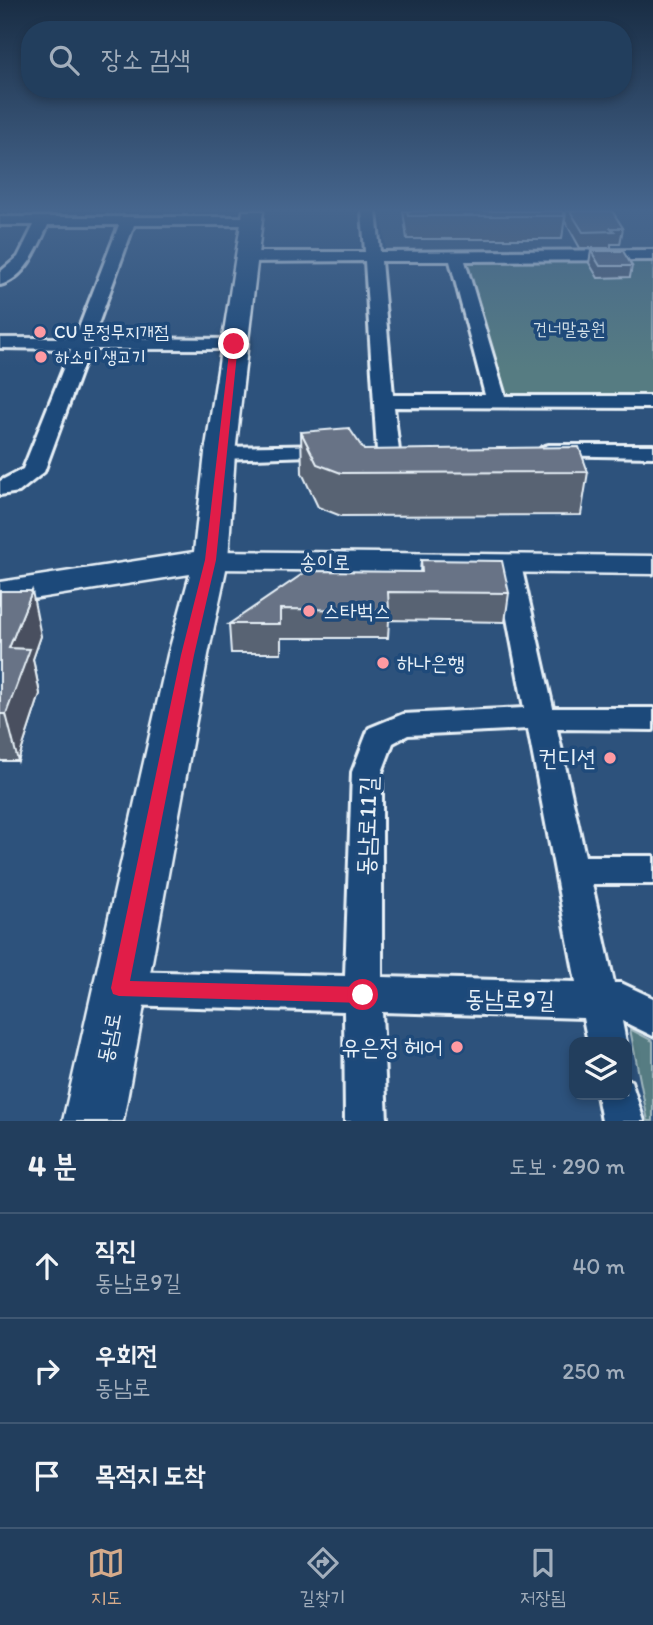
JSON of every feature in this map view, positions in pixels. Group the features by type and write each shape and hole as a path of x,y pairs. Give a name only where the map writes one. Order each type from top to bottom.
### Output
{"main road":[{"name":"동남로","path":"93,1121 188,655 211,560 220,453 244,263"},
{"name":"송이로","path":"0,593 211,560"}],"street":[{"path":"0,280 19,263"},
{"path":"6,488 33,472 112,263"},
{"path":"220,453 381,451 384,401 373,263"},
{"path":"458,263 497,402"},
{"path":"0,343 234,344"},
{"path":"384,401 653,402"},
{"path":"527,451 653,451"},
{"name":"송이로","path":"211,560 653,565"},
{"path":"509,565 606,1037"},
{"name":"동남로11길","path":"363,995 367,772 380,736 403,726 539,718 653,719"},
{"path":"570,870 653,870"},
{"name":"동남로9길","path":"119,988 621,1001 653,1018"},
{"path":"363,995 366,1121"},
{"path":"619,1100 622,1121"}],"green space":[{"name":"건너말공원","path":"467,263 653,263 653,399 504,398"},
{"path":"630,1029 653,1041 653,1121 648,1121"}],"building":[{"path":"598,263 630,263 632,266 600,266"},
{"path":"349,428 364,450 579,447 588,472 341,473 317,464 301,432"},
{"path":"421,560 502,561 509,593 388,592 389,610 280,609 280,624 229,624 307,571 422,572"},
{"path":"0,591 32,591 9,648 30,649 6,714 0,714"}],"place":[{"name":"CU 문정무지개점","path":"40,332"},
{"name":"하소미 생고기","path":"41,357"},
{"name":"스타벅스","path":"309,611"},
{"name":"하나은행","path":"383,663"},
{"name":"컨디션","path":"610,758"},
{"name":"유은정 헤어","path":"457,1047"}],"route":[{"path":"234,344 220,453 211,560 188,655 119,988 363,995"}]}
